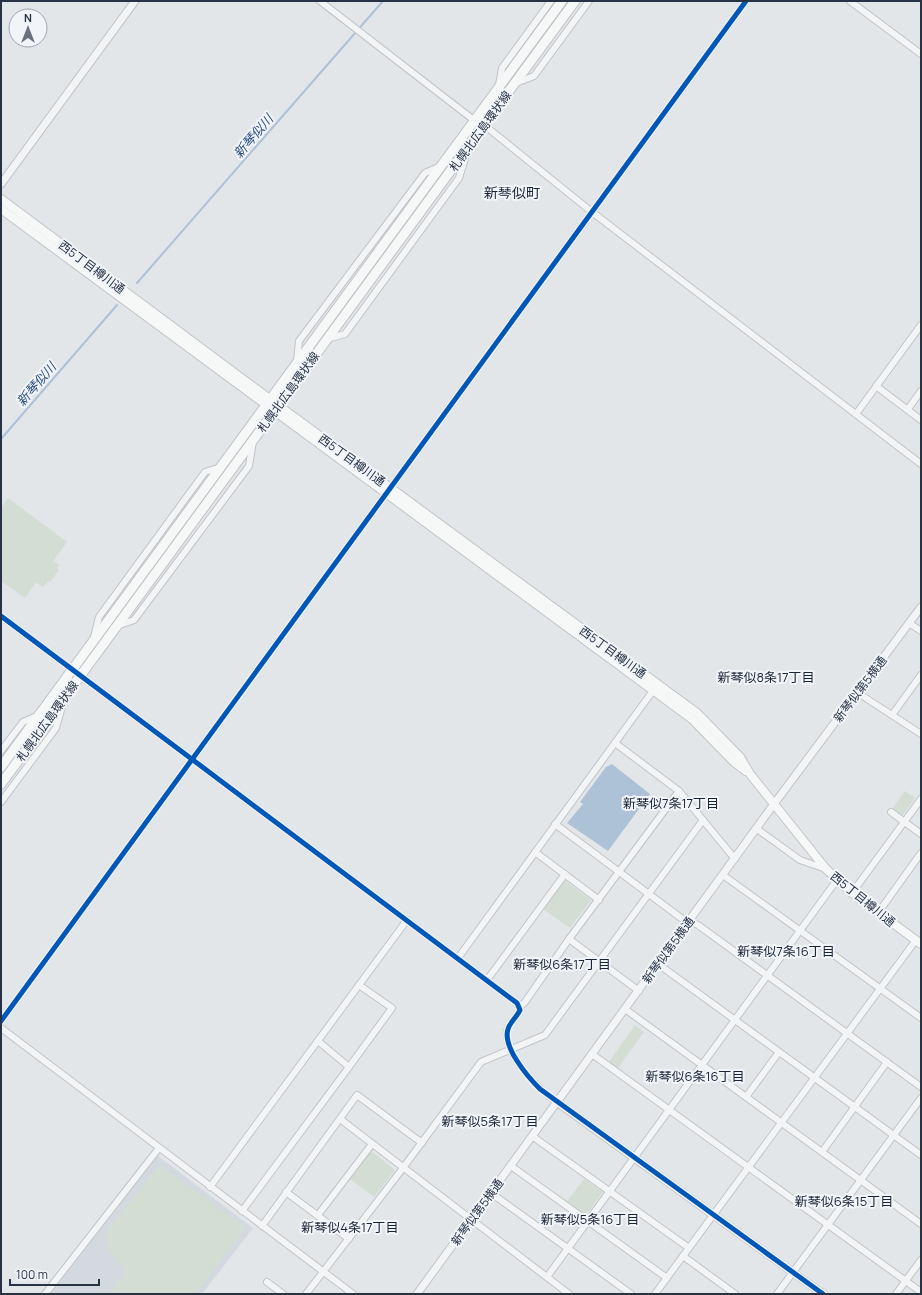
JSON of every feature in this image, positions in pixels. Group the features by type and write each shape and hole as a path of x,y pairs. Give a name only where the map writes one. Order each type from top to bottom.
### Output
{"main road":[{"name":"札幌北広島環状線","path":"1,767 562,1"},
{"name":"札幌北広島環状線","path":"1,784 576,1"},
{"name":"西5丁目樽川通","path":"1,199 276,409 656,688 692,719 734,762 750,774 826,869 837,880 852,893 918,942"},
{"name":"西5丁目樽川通","path":"1,209 268,403"}],"street":[{"path":"1,184 135,1"},
{"path":"320,1 475,121 484,125 592,212 919,462 921,454"},
{"path":"498,88 502,68 551,1"},
{"path":"516,83 534,76 589,1"},
{"path":"1,1021 746,1"},
{"path":"850,1 921,54"},
{"path":"856,414 921,325"},
{"path":"876,386 921,420"},
{"path":"908,410 921,391"},
{"name":"新琴似第5横通","path":"417,1294 774,804 921,607"},
{"path":"1,616 81,674 458,958 520,1007"},
{"path":"909,623 921,631"},
{"path":"892,715 921,675"},
{"path":"458,958 656,688"},
{"path":"858,693 921,733"},
{"path":"1,802 56,728 64,697"},
{"path":"1,751 23,722 39,715"},
{"path":"615,743 679,791 735,859"},
{"path":"679,791 520,1007 519,1012 507,1030 507,1037 511,1049 523,1070 532,1081 557,1102 823,1294"},
{"path":"852,893 921,799"},
{"path":"891,812 921,834"},
{"path":"306,1294 422,1143 481,1062 545,1035 703,820"},
{"path":"555,824 681,918 698,925 921,1087"},
{"path":"756,829 800,860 826,869"},
{"path":"535,852 599,900"},
{"path":"878,912 921,853"},
{"path":"487,980 565,874"},
{"path":"723,875 921,1018"},
{"path":"547,1277 837,880"},
{"path":"210,1187 407,920"},
{"path":"569,939 639,991"},
{"path":"655,1294 880,988 918,942"},
{"path":"658,964 921,1155"},
{"path":"242,1211 392,1008 359,985"},
{"path":"625,1009 921,1224"},
{"path":"1,1028 353,1294"},
{"path":"318,1041 349,1067"},
{"path":"746,1096 779,1052"},
{"path":"592,1054 921,1292"},
{"path":"822,1152 887,1062"},
{"path":"262,1226 357,1095 422,1143"},
{"path":"777,1294 921,1098"},
{"path":"340,1119 569,1294"},
{"path":"532,1136 689,1248"},
{"path":"318,1215 372,1144"},
{"path":"45,1294 158,1148"},
{"path":"510,1166 667,1278"},
{"path":"286,1192 349,1239"},
{"path":"491,1193 631,1294"},
{"path":"683,1256 735,1294"},
{"path":"896,1294 921,1260"},
{"path":"267,1282 283,1294"},
{"path":"556,1294 561,1288"}],"shaded area":[{"path":"8,498 67,542 53,561 59,565 57,568 59,570 50,582 48,581 43,587 36,582 25,598 1,581 1,508"},
{"path":"905,791 915,798 902,816 892,809"},
{"path":"564,880 591,900 570,928 543,909"},
{"path":"635,1025 644,1032 618,1068 609,1062"},
{"path":"371,1151 395,1170 374,1197 350,1179"},
{"path":"158,1156 253,1228 202,1294 50,1294"},
{"path":"160,1165 246,1228 195,1294 109,1294 126,1272 107,1247 106,1232"},
{"path":"584,1179 603,1192 586,1215 567,1201"}],"water":[{"path":"612,764 650,794 608,851 567,823 583,804 580,802 606,767"}],"waterway":[{"name":"新琴似川","path":"137,283 383,1"},
{"name":"新琴似川","path":"1,439 117,305"}],"cycle path":[{"path":"1,1021 746,1"},
{"path":"1,616 517,1003 520,1010 508,1029 507,1036 509,1044 517,1061 540,1089 823,1294"}],"district":[{"name":"新琴似町","path":"512,192"},
{"name":"新琴似8条17丁目","path":"766,677"},
{"name":"新琴似7条17丁目","path":"671,803"},
{"name":"新琴似7条16丁目","path":"786,951"},
{"name":"新琴似6条17丁目","path":"562,964"},
{"name":"新琴似6条16丁目","path":"695,1076"},
{"name":"新琴似5条17丁目","path":"490,1121"},
{"name":"新琴似6条15丁目","path":"844,1201"},
{"name":"新琴似5条16丁目","path":"590,1219"},
{"name":"新琴似4条17丁目","path":"350,1227"}]}
